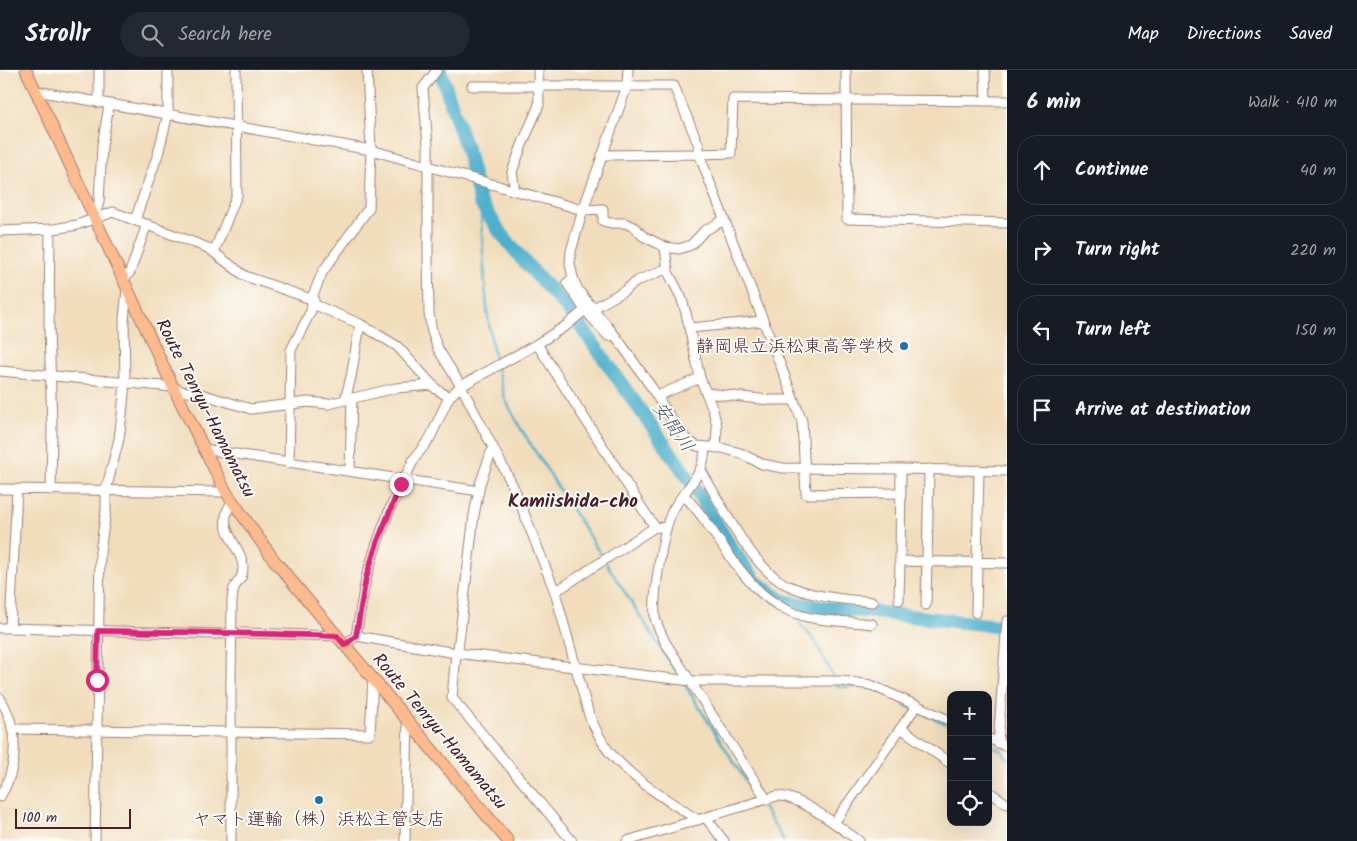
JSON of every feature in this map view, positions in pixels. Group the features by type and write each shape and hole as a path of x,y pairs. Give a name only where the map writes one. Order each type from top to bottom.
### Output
{"main road":[{"name":"Route Tenryu-Hamamatsu","path":"28,72 94,219 173,387 229,497 274,560 508,841"}],"street":[{"path":"99,70 99,103"},
{"path":"135,220 158,154 168,114 168,70"},
{"path":"214,252 237,195 236,70"},
{"path":"289,463 291,350 313,302 313,295 323,271 369,208 370,150 367,70"},
{"path":"515,191 512,172 539,105 538,70"},
{"path":"628,70 627,86 583,210 571,251 570,264 573,278 588,310 617,338 687,440 697,446 740,453 762,464 783,468 901,468 1007,472"},
{"path":"846,70 846,219 1007,224"},
{"path":"986,70 986,101"},
{"path":"435,72 423,88 428,166 429,313 432,332 438,349 461,386 514,488 555,592 589,715 597,734 610,753 646,786 702,819 724,841"},
{"path":"472,86 674,86 699,146 699,154 802,421 806,494 901,493"},
{"path":"36,91 370,150 583,210 603,209 603,221 625,223 665,247 679,249 690,245 704,231 724,220"},
{"path":"602,155 731,153 733,99 1007,101"},
{"path":"94,219 99,202 102,146 109,105"},
{"path":"0,231 50,229 77,225 113,212 147,224 208,248 245,276 313,302 360,324 398,346 436,389 449,397"},
{"path":"95,841 100,552 106,510 106,490 119,439 125,383 125,284 147,224"},
{"path":"50,229 51,490"},
{"path":"665,247 668,268 681,296 690,328 700,378 717,426 716,448"},
{"path":"356,636 368,569 377,543 404,479 414,459 430,438 449,397 461,386 567,326 588,310 624,291 637,280 668,268"},
{"path":"690,328 763,321"},
{"path":"350,471 348,399 360,324"},
{"path":"536,344 655,527"},
{"path":"0,372 173,387 181,391 201,394 251,409 290,403 328,404 396,388 433,385"},
{"path":"657,396 700,378"},
{"path":"706,393 769,400 794,400"},
{"path":"493,447 479,491 469,553 452,698 572,841"},
{"path":"705,447 705,460 700,471 674,508 666,528 655,600 655,620 689,681 766,800"},
{"path":"203,449 479,491"},
{"path":"899,600 901,468"},
{"path":"926,604 929,469"},
{"path":"976,613 979,470"},
{"path":"700,471 751,552 770,572 786,584 808,593 827,598 873,602"},
{"path":"0,489 106,490 229,497 226,525 243,567 240,581 234,589 232,632 231,841"},
{"path":"10,628 17,490"},
{"path":"684,494 707,523 738,569 757,590 782,607 802,616 872,624"},
{"path":"555,592 655,527 666,528"},
{"path":"900,561 1007,563"},
{"path":"998,743 1007,621"},
{"path":"0,628 218,634 232,632 341,640 356,636 456,653 689,681 841,681 871,685 947,719"},
{"path":"13,729 370,734 373,679"},
{"path":"0,698 6,708 13,729 15,752 12,768 0,797"},
{"path":"834,823 917,705"},
{"path":"405,841 408,720"},
{"path":"901,728 947,761"},
{"path":"992,740 1007,747"},
{"path":"992,794 1007,804"},
{"path":"627,841 644,839 702,819 778,796 784,796 834,823 859,841"}],"waterway":[{"name":"安間川","path":"440,70 467,151 480,202 500,232 583,329 691,482 733,551 756,582 783,601 818,607 1007,627"},
{"path":"480,202 489,325 496,364"},
{"path":"497,369 506,401 521,429 603,558"},
{"path":"606,563 680,678"},
{"path":"800,624 815,641 834,678"},
{"path":"683,682 758,800"},
{"path":"836,683 838,687 856,687"},
{"path":"904,705 947,724"},
{"path":"992,746 1002,751 1007,758"},
{"path":"761,804 784,841"}],"place":[{"name":"静岡県立浜松東高等学校","path":"904,346"},
{"name":"ヤマト運輸（株）浜松主管支店","path":"319,800"}],"district":[{"name":"Kamiishida-cho","path":"573,500"}],"route":[{"path":"97,680 98,631 218,634 245,632 337,636 345,645 356,636 366,578 377,543 401,484"}]}
